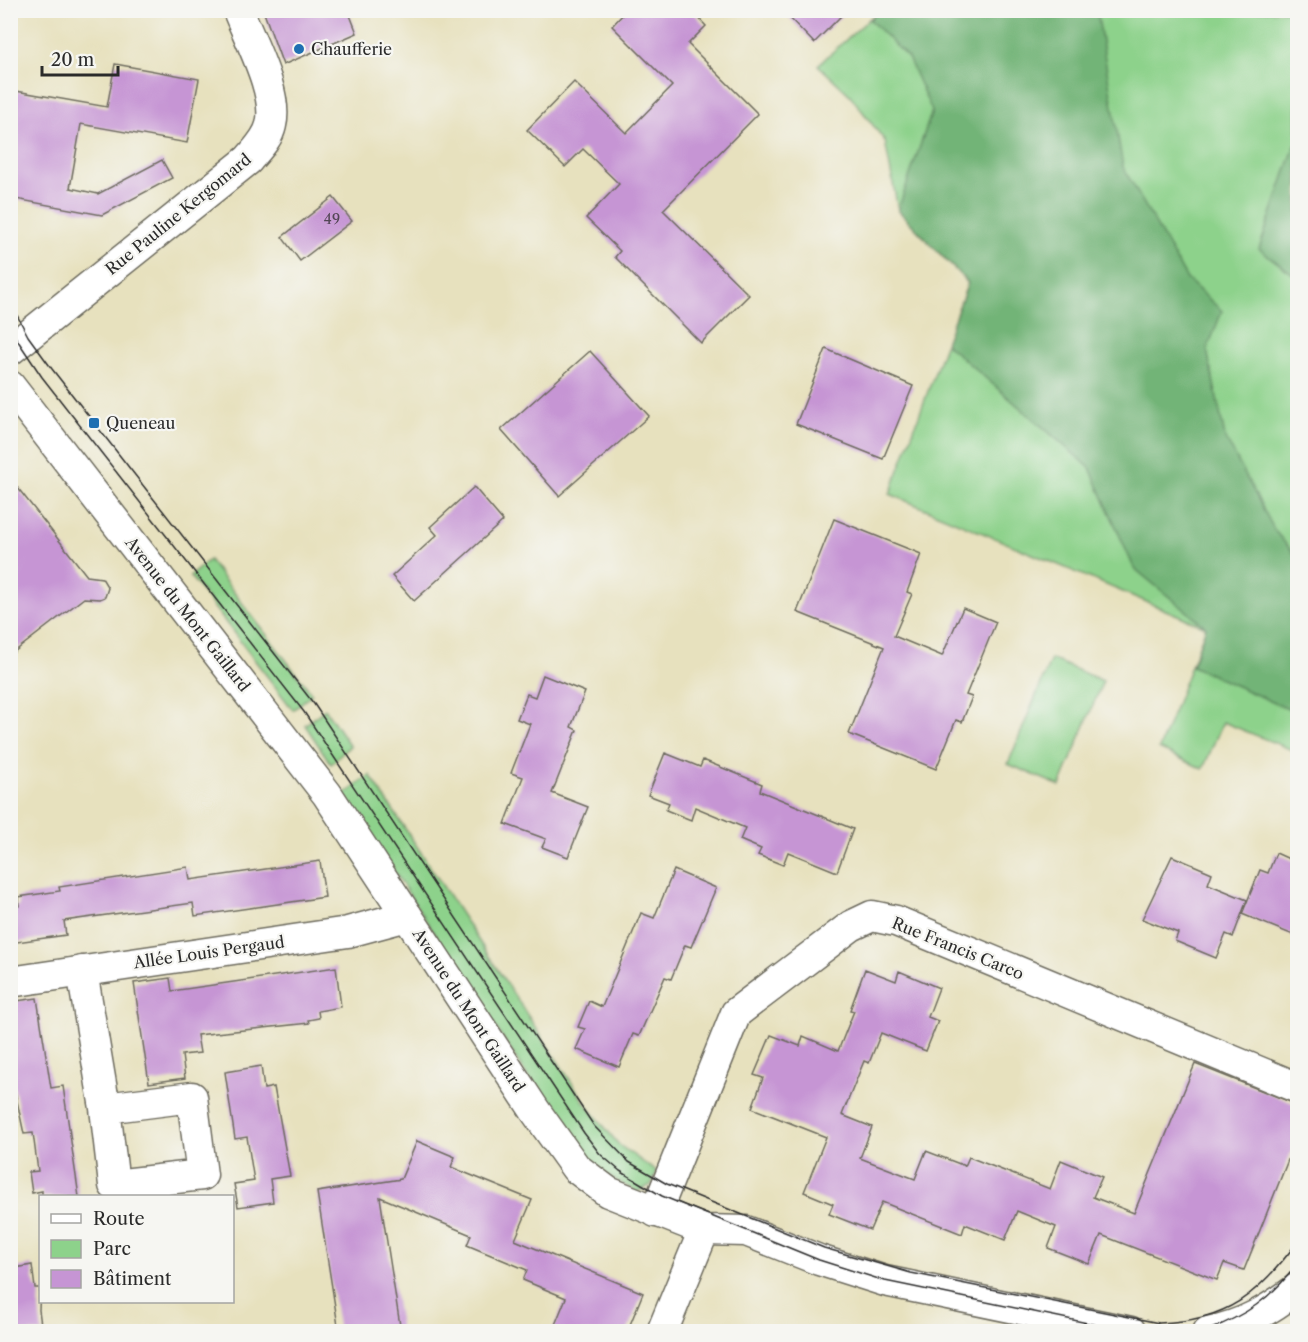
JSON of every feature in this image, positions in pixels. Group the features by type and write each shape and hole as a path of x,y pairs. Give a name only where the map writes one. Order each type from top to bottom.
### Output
{"street":[{"name":"Rue Pauline Kergomard","path":"10,350 248,160 265,140 271,125 273,100 238,10"},
{"name":"Avenue du Mont Gaillard","path":"10,386 327,794 536,1112 576,1168 608,1192 704,1230 746,1231 819,1260 885,1281 1131,1332"},
{"name":"Allée Louis Pergaud","path":"10,982 348,932 407,916"},
{"name":"Rue Francis Carco","path":"656,1212 736,1013 851,927 872,916 896,921 1298,1088"},
{"path":"82,971 105,1108"},
{"path":"662,1332 704,1230"},
{"path":"1208,1332 1227,1328 1265,1313 1298,1288"}],"green space":[{"path":"878,10 1097,11 1123,167 1187,279 1222,311 1207,350 1225,437 1275,531 1297,557 1297,713 1192,666 1206,627 1134,568 1090,468 945,343 968,283 898,210 932,111 908,58 870,20"},
{"path":"878,11 1297,11 1297,752 1223,722 1203,769 1159,749 1206,627 890,494 968,283 898,210 885,141 850,95 818,65"},
{"path":"1295,145 1298,149 1297,277 1259,249"},
{"path":"209,560 312,694 293,710 190,576"},
{"path":"1051,659 1103,681 1060,786 1008,764"},
{"path":"325,709 350,746 331,764 305,725"},
{"path":"370,775 585,1103 619,1145 657,1172 651,1185 637,1192 590,1166 570,1141 344,795"}],"building":[{"name":"Chaufferie","path":"263,10 348,10 357,33 283,65"},
{"path":"627,10 691,10 706,26 688,44 758,114 663,210 749,295 701,343 615,257 620,251 586,218 619,184 583,149 565,167 527,130 574,82 626,133 672,86 612,26"},
{"path":"782,10 847,10 814,43"},
{"path":"115,64 199,79 187,143 81,124 70,188 98,194 162,160 172,178 102,215 10,198 10,90 107,107"},
{"path":"333,197 352,221 300,261 282,237"},
{"path":"826,349 913,386 883,459 796,424"},
{"path":"590,351 649,416 559,496 501,430"},
{"path":"10,478 87,576 102,578 108,588 105,597 84,598 10,655"},
{"path":"474,487 503,521 414,601 392,576 437,535 430,527"},
{"path":"834,519 921,554 907,592 912,594 894,636 942,656 963,608 996,622 966,695 972,697 962,722 956,720 936,769 849,734 884,647 797,612"},
{"path":"543,675 585,692 571,727 577,730 552,793 588,807 568,857 542,847 546,839 505,824 523,777 511,773 530,724 517,719 527,694 535,697"},
{"path":"665,753 700,767 703,760 762,784 760,791 853,829 837,872 788,852 783,865 758,855 761,849 740,840 745,828 695,807 691,820 666,810 669,803 648,795"},
{"path":"1276,853 1298,863 1298,937 1242,914 1260,870 1268,873"},
{"path":"1172,856 1212,873 1208,884 1247,900 1233,937 1226,934 1216,958 1175,941 1178,933 1142,919"},
{"path":"320,861 325,897 195,916 193,903 64,921 66,935 10,943 10,908 19,906 18,897 60,891 59,887 188,867 190,880"},
{"path":"674,870 716,888 691,947 685,945 671,979 665,977 639,1036 633,1034 619,1067 576,1049 585,1029 578,1027 589,1001 602,1007 641,913 654,918"},
{"path":"336,967 341,1007 318,1011 319,1018 308,1020 309,1023 197,1035 200,1053 182,1055 185,1078 149,1083 134,983 170,978 172,991"},
{"path":"865,969 896,981 899,971 939,988 928,1017 938,1021 926,1051 881,1033 869,1063 864,1061 842,1115 872,1127 860,1158 915,1179 926,1151 965,1166 969,1157 1050,1189 1061,1160 1102,1177 1093,1197 1134,1213 1195,1064 1298,1105 1298,1135 1244,1270 1224,1263 1217,1280 1101,1235 1089,1264 1048,1248 1056,1227 1017,1211 1005,1240 965,1224 962,1234 882,1202 870,1230 829,1214 833,1204 804,1192 826,1137 752,1108 763,1078 754,1075 771,1035 800,1046 803,1036 838,1051 854,1011 850,1010"},
{"path":"37,998 51,1088 63,1086 79,1195 42,1195 42,1191 32,1193 29,1172 38,1171 33,1133 24,1134 10,1068 10,1002"},
{"path":"261,1066 264,1089 274,1087 290,1176 270,1179 273,1202 238,1207 234,1184 254,1181 247,1137 235,1139 225,1072"},
{"path":"417,1141 455,1157 451,1167 532,1200 515,1240 643,1293 627,1332 552,1332 566,1298 523,1280 527,1270 467,1245 471,1235 380,1197 401,1332 339,1332 317,1192 401,1179"},
{"path":"32,1265 35,1288 39,1288 42,1332 10,1332 10,1269"}],"tram line":[{"path":"10,302 28,336 52,369 314,704 594,1126 629,1162 667,1184 824,1248 911,1273 1159,1323 1204,1317 1239,1301 1269,1276 1298,1241"},
{"path":"10,329 42,377 304,712 600,1154 620,1171 662,1196 819,1260 885,1281 1131,1332"},
{"path":"1204,1332 1245,1312 1267,1297 1298,1263"}],"place":[{"name":"Chaufferie","path":"299,49"},
{"name":"Queneau","path":"94,423"}]}
